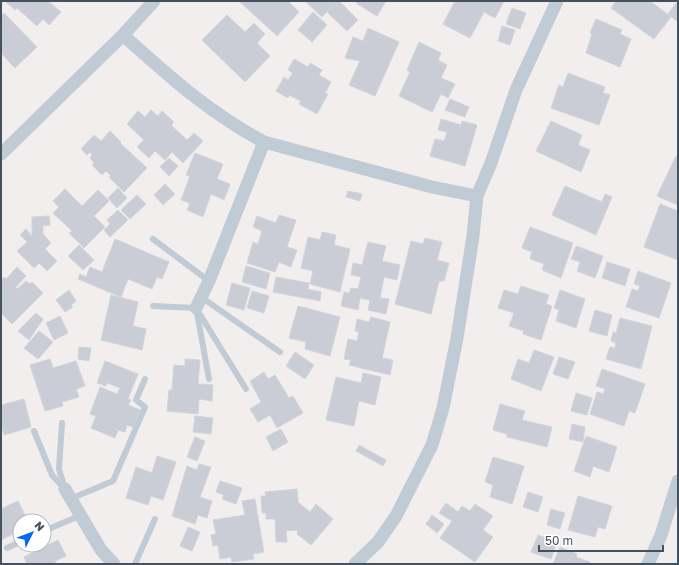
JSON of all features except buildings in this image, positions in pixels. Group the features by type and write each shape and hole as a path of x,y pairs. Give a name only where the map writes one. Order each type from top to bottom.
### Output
{"street":[{"path":"1,154 123,35 154,1"},
{"path":"355,564 378,542 396,516 432,445 443,408 457,338 473,236 477,196 491,163 516,90 548,17 557,1"},
{"path":"123,35 174,82 240,129 264,142 432,187 477,196"},
{"path":"199,302 209,281 264,142"},
{"path":"648,564 661,535 678,481"},
{"path":"67,494 101,550 114,564"}],"lane":[{"path":"153,240 209,281"},
{"path":"153,306 199,302 280,352"},
{"path":"199,302 209,379"},
{"path":"199,302 246,389"},
{"path":"67,494 113,481 145,407 136,400 145,379"},
{"path":"62,422 59,469 67,494"},
{"path":"34,431 52,475 67,494"},
{"path":"52,528 79,516"},
{"path":"135,564 154,519"},
{"path":"7,548 12,546"}]}
